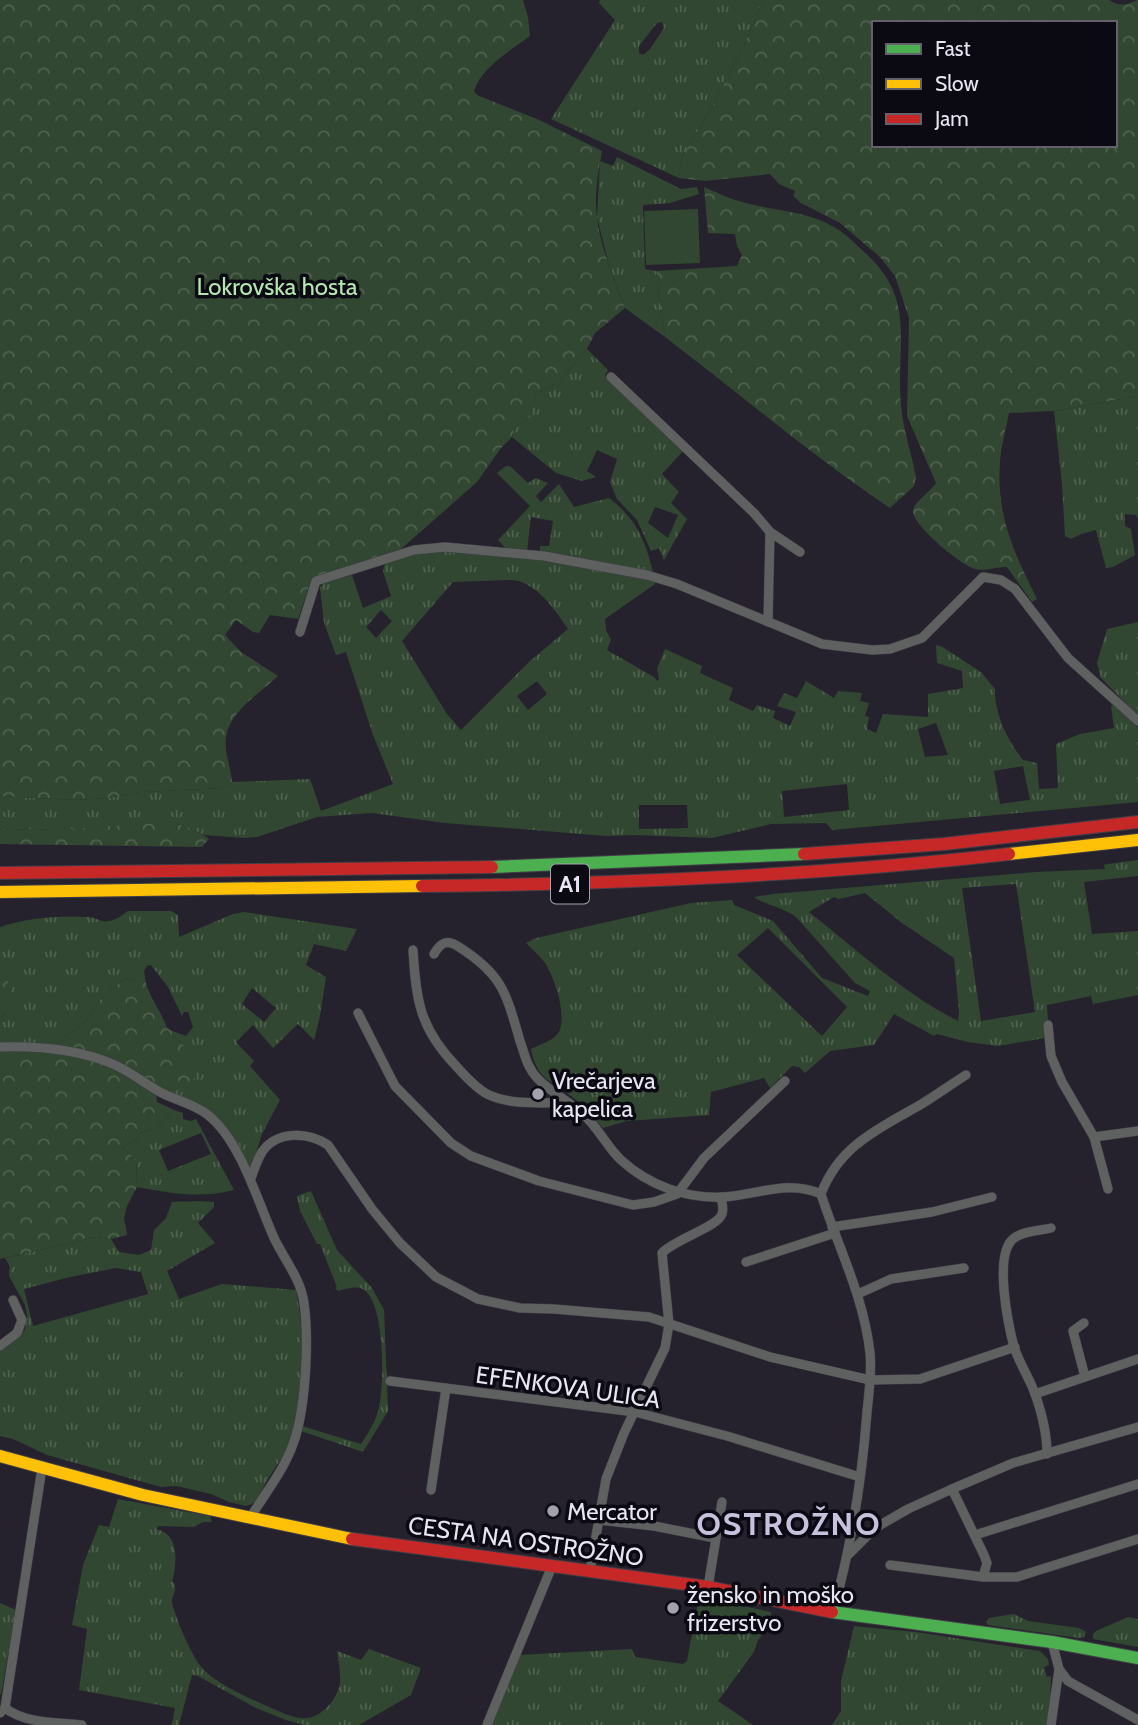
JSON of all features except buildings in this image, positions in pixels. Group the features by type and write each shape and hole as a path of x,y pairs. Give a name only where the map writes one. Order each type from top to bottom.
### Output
{"main road":[{"name":"A1","path":"0,873 444,868 708,858 913,847 1138,821"},
{"name":"A1","path":"0,892 584,884 913,865 1138,840"},
{"name":"CESTA NA OSTROŽNO","path":"0,1456 143,1495 254,1513 358,1540 708,1587 833,1612 1052,1642 1138,1658"}],"street":[{"path":"611,377 754,513 770,532 800,552"},
{"path":"768,622 770,532"},
{"path":"300,632 316,581 414,550 445,547 544,556 647,576 677,584 822,644 872,650 890,649 922,638 983,577 1001,580 1015,589 1068,658 1138,721"},
{"path":"434,954 440,944 453,943 468,952 499,980 508,998 530,1071 590,1121 620,1159 677,1194"},
{"path":"413,950 420,1009 428,1030 443,1053 463,1074 488,1095 523,1103 571,1103"},
{"path":"358,1013 396,1086 451,1143 471,1156 539,1181 632,1205 654,1202 677,1194 722,1197 794,1186 821,1194"},
{"path":"1048,1025 1051,1056 1062,1082 1094,1137 1108,1189"},
{"path":"0,1047 47,1048 114,1065 207,1114 221,1128 251,1178 275,1239 300,1288 305,1313 303,1394 296,1433 285,1461 254,1513"},
{"path":"833,1612 848,1555 860,1477 870,1380 870,1353 858,1294 821,1194 834,1168 863,1137 927,1101 966,1075"},
{"path":"677,1194 704,1158 785,1080"},
{"path":"1094,1137 1138,1131"},
{"path":"251,1178 263,1152 281,1138 292,1134 320,1139 328,1144 372,1209 400,1243 436,1277 478,1299 520,1308 649,1317 770,1357 870,1380 920,1379 1015,1348"},
{"path":"590,1570 606,1479 624,1433 665,1348 669,1324 662,1253 675,1242 716,1223 723,1213 722,1197"},
{"path":"746,1262 833,1230 932,1212 992,1197"},
{"path":"1046,1454 1047,1442 1035,1394 1015,1348 1004,1288 1005,1250 1012,1239 1051,1228"},
{"path":"858,1294 891,1279 964,1268"},
{"path":"0,1346 17,1334 22,1320 13,1300"},
{"path":"1084,1323 1073,1331 1085,1377"},
{"path":"1035,1394 1138,1359"},
{"name":"EFENKOVA ULICA","path":"390,1381 635,1412 727,1436 860,1477"},
{"path":"431,1490 446,1388"},
{"path":"848,1555 875,1528 952,1489 1013,1463 1138,1427"},
{"path":"42,1468 2,1711 34,1720 82,1725"},
{"path":"975,1535 1138,1484"},
{"path":"952,1489 987,1563 983,1577"},
{"path":"708,1587 722,1502"},
{"path":"599,1520 654,1526 715,1538"},
{"path":"890,1565 983,1577 1017,1577 1138,1539"},
{"path":"486,1725 552,1566"},
{"path":"1052,1642 1059,1669 1068,1681 1138,1720"},
{"path":"1051,1725 1059,1669"}],"green space":[{"name":"Lokrovška hosta","path":"0,0 523,0 530,36 490,67 474,91 477,95 537,119 602,151 596,193 597,218 605,252 625,308 595,333 587,349 559,381 536,395 530,417 514,429 512,437 477,482 401,549 312,578 298,619 270,615 259,633 236,620 225,635 241,652 278,676 239,711 228,729 226,749 232,782 224,788 140,792 75,800 0,796"},
{"path":"600,0 763,0 715,102 682,157 679,178 551,119 615,20 599,3","holes":["662,22 664,28 650,49 643,55 639,53 639,46 657,23"]},
{"path":"763,0 1109,0 1121,5 1138,0 1138,396 1054,411 1009,413 1001,456 1001,499 1008,533 1037,599 1032,602 1007,567 979,570 968,566 939,544 915,518 914,508 936,483 907,416 909,318 895,276 880,257 840,223 801,203 793,196 795,191 779,184 770,174 705,181 679,178 682,157 715,102"},
{"path":"617,157 681,189 697,187 699,194 670,203 643,205 645,269 656,271 665,337 625,308 609,265 597,217 600,161 613,166"},
{"path":"704,187 735,200 802,214 826,223 844,233 862,250 880,269 892,288 901,326 902,414 916,477 914,486 890,508 804,446 665,337 656,271 737,266 742,255 735,234 708,233"},
{"path":"698,209 700,263 646,265 644,211"},
{"path":"587,349 608,370 605,375 684,450 662,474 679,492 671,503 687,519 664,560 659,548 651,551 637,520 617,499 610,482 617,459 597,450 587,471 596,477 582,481 556,473 512,437 514,429 530,417 536,395 559,381","holes":["655,507 678,515 668,538 648,523"]},
{"path":"1138,396 1138,519 1136,515 1125,514 1125,526 1131,529 1135,555 1106,568 1096,530 1071,539 1065,536 1054,411"},
{"path":"506,466 511,467 528,483 536,478 548,483 536,496 541,502 559,484 574,507 609,498 638,530 653,572 540,553 540,546 549,546 553,521 531,517 527,551 507,550 498,540 530,506 497,473"},
{"path":"439,551 549,560 655,581 655,584 605,619 611,640 607,650 657,681 657,669 665,649 702,666 700,673 733,688 729,700 753,711 757,705 775,711 773,718 790,726 796,712 777,706 784,693 797,698 806,681 834,698 838,691 862,693 860,701 869,703 865,716 869,717 867,729 876,733 883,714 928,717 928,694 963,688 962,671 937,663 936,645 941,646 981,672 995,689 999,717 1012,744 1023,760 1037,763 1039,789 1058,788 1056,744 1080,734 1114,728 1111,706 1114,705 1138,727 1138,802 832,830 826,823 771,824 712,838 606,836 445,823 372,813 317,817 257,837 244,838 205,835 178,824 151,823 59,830 0,829 0,796 75,800 140,792 224,788 232,782 310,779 321,811 393,784 373,735 346,652 336,655 324,623 320,587 352,575 363,608 391,596 383,571 385,563 417,553","holes":["511,580 529,585 544,598 568,629 529,662 461,730 447,714 402,641 453,582","381,610 392,621 376,638 366,627","537,681 547,694 528,710 517,696","936,723 948,755 925,757 918,729","1023,766 1030,800 1000,804 994,771","847,784 849,810 784,817 782,791","639,805 687,805 688,828 639,829"]},
{"path":"1138,622 1138,716 1101,678 1097,663 1107,629"},
{"path":"167,822 189,828 209,839 202,847 0,844 0,829 59,830"},
{"path":"1138,860 1138,876 1084,882 1092,934 1138,931 1138,995 1093,1004 1091,996 1047,1005 1045,1038 998,1046 968,1042 937,1034 934,1036 894,1014 874,1045 830,1051 805,1073 799,1067 792,1066 770,1088 764,1078 711,1092 709,1115 627,1121 603,1128 579,1102 547,1079 534,1060 531,1049 557,1035 562,1016 559,997 549,970 526,943 536,938 691,903 732,900 734,905 773,921 822,978 868,996 870,991 855,983 796,917 754,897 1036,872 1105,869 1104,865","holes":["1016,884 1035,1012 981,1021 962,888","865,893 902,923 954,958 958,1021 918,998 809,912 834,897 839,899","768,928 847,1007 822,1036 737,955"]},
{"path":"128,911 171,911 178,915 179,937 244,912 357,929 346,951 314,944 306,965 326,977 314,1040 298,1024 273,1048 253,1025 236,1042 254,1061 250,1066 280,1100 262,1134 251,1169 214,1114 156,1086 186,1047 172,1035 172,1031 186,1036 193,1027 188,1012 184,1012 182,1016 168,987 151,965 144,971 146,983 125,978 100,1000 81,1025 54,1045 0,1045 0,1020 5,1013 0,966 0,927 32,919 55,917 114,920","holes":["252,988 276,1008 264,1022 242,1004"]},
{"path":"0,966 10,987 11,999 0,1020"},
{"path":"125,978 146,983 167,1028 186,1047 196,1076 189,1085 171,1088 160,1083 156,1086 117,1061 72,1047 54,1045 81,1025 100,1000"},
{"path":"22,1049 68,1055 113,1066 156,1094 157,1102 174,1110 156,1128 140,1133 136,1140 122,1148 136,1159 137,1187 124,1218 127,1235 111,1239 96,1237 0,1259 0,1050"},
{"path":"174,1110 183,1113 183,1119 196,1119 234,1190 198,1195 137,1187 136,1159 122,1148 136,1140 140,1133 156,1128","holes":["201,1133 211,1154 168,1171 159,1150"]},
{"path":"311,1191 337,1250 372,1288 384,1310 388,1411 363,1452 301,1431 302,1426 361,1444 377,1415 382,1384 382,1347 376,1311 371,1298 364,1290 355,1288 338,1291 335,1288 337,1287 320,1244 317,1244 300,1211 297,1196"},
{"path":"172,1202 214,1202 214,1207 198,1223 215,1243 167,1271 179,1299 222,1284 296,1290 303,1358 302,1394 296,1426 289,1446 259,1496 254,1503 246,1506 211,1494 176,1486 161,1487 47,1455 0,1436 0,1351 25,1330 27,1315 25,1305 9,1276 10,1267 5,1258 96,1237 111,1239 119,1252 139,1255 151,1250 154,1230 166,1218","holes":["116,1268 141,1272 148,1294 33,1326 24,1289"]},
{"path":"118,1499 210,1516 212,1522 203,1522 194,1527 159,1526 156,1529 169,1536 175,1549 172,1582 175,1589 172,1603 181,1628 199,1664 216,1680 280,1712 307,1718 326,1708 338,1690 340,1675 337,1651 361,1660 369,1649 421,1668 411,1695 359,1725 305,1725 256,1708 192,1675 179,1725 172,1725 175,1708 79,1690 87,1629 72,1625 83,1565 99,1525 109,1527"},
{"path":"699,1597 771,1612 769,1626 758,1640 754,1652 718,1701 753,1725 490,1725 518,1655 632,1649 635,1657 683,1664 687,1661"},
{"path":"0,1603 16,1610 1,1695 0,1694"},
{"path":"1014,1614 1028,1621 1079,1628 1086,1632 1084,1637 1079,1638 988,1625 986,1622 989,1618"},
{"path":"1128,1617 1138,1619 1138,1647 1093,1639 1096,1631"},
{"path":"854,1626 916,1632 1040,1651 1048,1659 1049,1665 1044,1667 1047,1677 1051,1676 1049,1725 832,1725 841,1711 841,1681"}],"traffic: fast":[{"path":"492,867 804,854"},
{"path":"832,1612 1052,1642 1138,1658"}],"traffic: slow":[{"path":"1009,854 1138,840"},
{"path":"0,892 422,886"},
{"path":"0,1456 143,1495 352,1539"}],"traffic: jam":[{"path":"804,854 944,844 1138,822"},
{"path":"422,886 716,878 1009,854"},
{"path":"0,873 492,867"},
{"path":"352,1539 708,1587 832,1612"}],"place":[{"name":"Vrečarjeva kapelica","path":"538,1094"},
{"name":"Mercator","path":"553,1511"},
{"name":"žensko in moško frizerstvo","path":"673,1608"}],"district":[{"name":"OSTROŽNO","path":"789,1523"}]}
